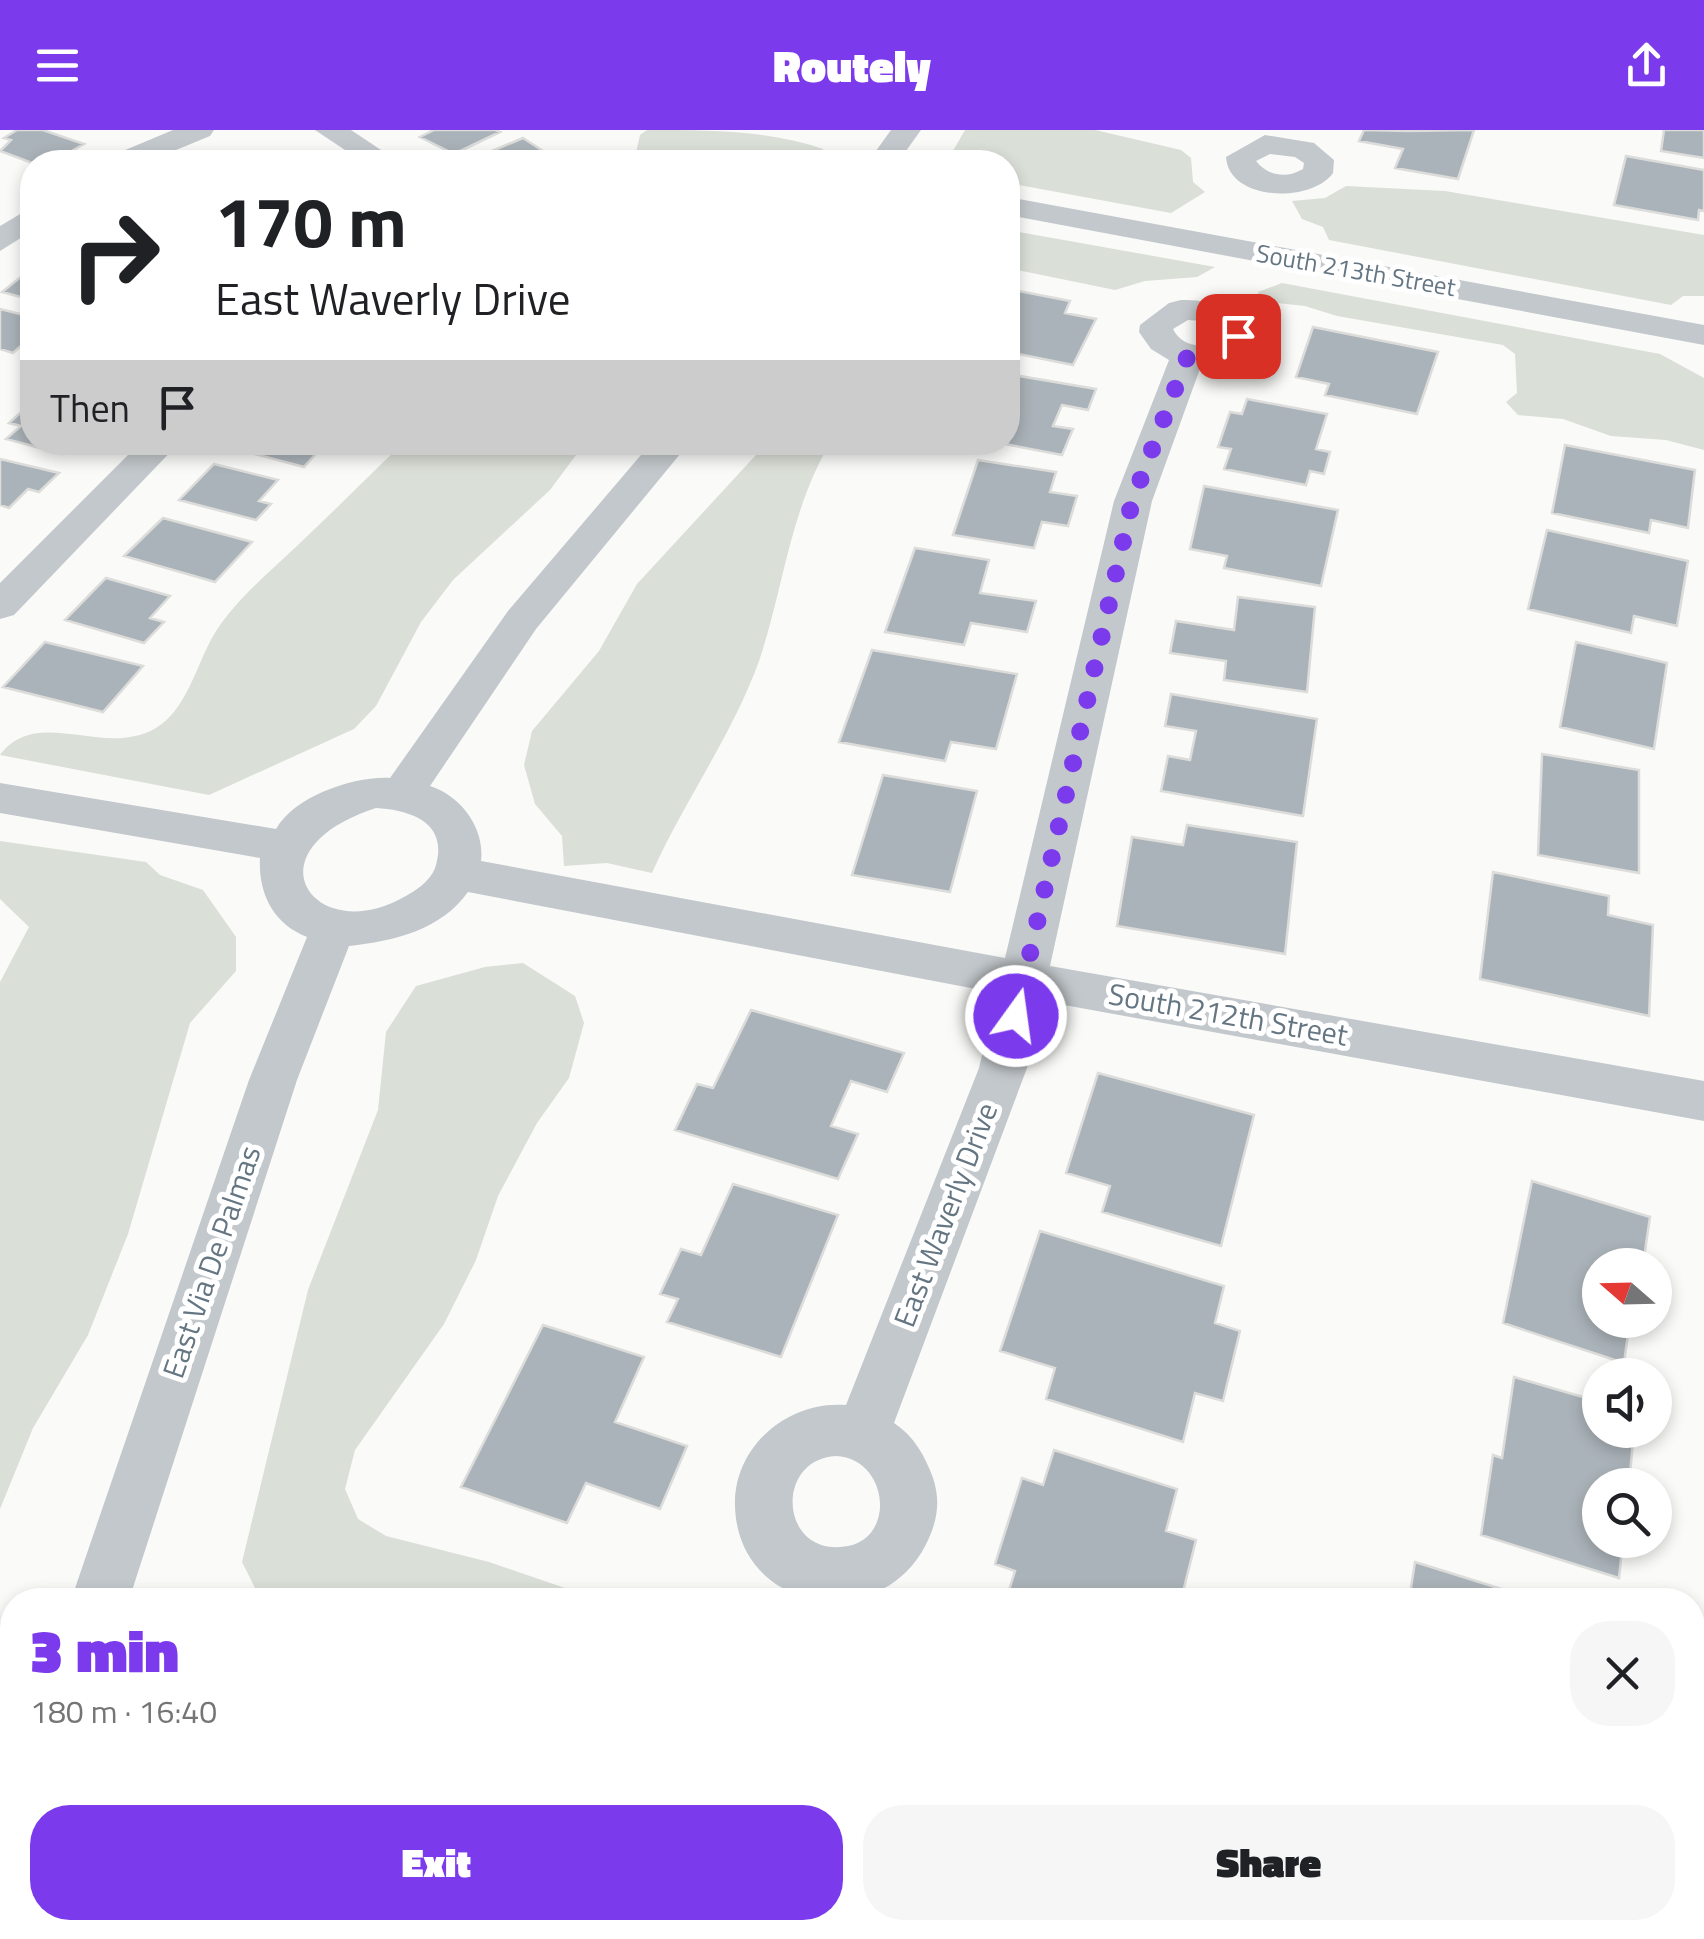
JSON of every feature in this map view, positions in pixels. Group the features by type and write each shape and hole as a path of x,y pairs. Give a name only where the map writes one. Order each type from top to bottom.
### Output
{"street":[{"path":"151,150 199,130"},
{"path":"330,130 364,150"},
{"name":"South 213th Street","path":"1020,208 1704,335"},
{"name":"East Waverly Drive","path":"862,1435 1002,1068 1026,978 1132,502 1188,355"},
{"path":"0,606 149,455"},
{"path":"402,794 522,620 661,455"},
{"path":"375,793 402,794 436,808 458,832 462,852 457,873 445,890 407,917 358,928 334,927 309,918 290,904 279,886 277,865 284,846 322,808 375,793"},
{"path":"0,798 284,846"},
{"name":"South 212th Street","path":"457,873 1704,1101"},
{"name":"East Via De Palmas","path":"104,1588 273,1080 334,927"}],"shaded area":[{"path":"647,130 714,131 781,138 823,150 637,150 640,135"},
{"path":"965,130 1095,130 1181,150 1191,158 1193,182 1205,192 1171,213 1020,185 1020,150 953,150"},
{"path":"1346,186 1445,191 1704,235 1704,296 1683,296 1671,305 1329,240 1323,227 1302,219 1292,201 1325,198"},
{"path":"1020,232 1215,267 1197,277 1145,281 1115,290 1020,270"},
{"path":"1282,283 1660,354 1704,378 1704,450 1666,440 1611,436 1563,419 1518,415 1506,402 1517,393 1515,354 1503,345 1337,316 1305,306 1259,301 1258,292"},
{"path":"391,455 576,455 550,490 453,580 421,622 376,706 354,729 209,795 0,755 15,741 33,734 115,738 136,736 156,728 183,699 212,638 230,612"},
{"path":"756,455 824,455 796,523 768,633 748,689 652,873 607,863 564,866 562,836 535,804 524,765 532,731 599,651 637,584"},
{"path":"0,841 146,862 160,875 203,890 236,937 236,971 190,1023 128,1234 88,1335 33,1428 0,1509 0,982 29,927 0,899"},
{"path":"523,963 575,996 584,1023 569,1078 537,1123 498,1196 476,1260 444,1324 355,1450 345,1489 358,1519 386,1536 489,1562 565,1588 255,1588 242,1562 308,1290 378,1110 386,1032 416,986 485,967"}],"building":[{"path":"17,130 43,130 84,144 74,150 20,150 20,158 0,151 11,140 4,138"},
{"path":"434,130 500,132 462,150 446,150 420,137"},
{"path":"1364,130 1474,130 1458,179 1395,168 1403,149 1359,141"},
{"path":"1664,130 1704,130 1704,158 1661,151"},
{"path":"523,138 541,150 494,150"},
{"path":"1626,156 1704,170 1704,211 1699,210 1698,220 1614,205"},
{"path":"20,278 20,297 2,292"},
{"path":"1020,291 1070,301 1065,313 1096,319 1073,365 1020,354"},
{"path":"0,309 20,314 20,347 13,353 0,349"},
{"path":"1313,327 1438,352 1417,414 1325,395 1329,384 1296,377"},
{"path":"1020,376 1096,389 1088,410 1062,405 1053,426 1073,429 1062,455 1020,447"},
{"path":"1247,399 1327,414 1316,449 1330,452 1324,474 1310,471 1306,485 1224,469 1231,449 1218,447 1230,412 1242,414"},
{"path":"20,413 20,426 9,423"},
{"path":"20,427 20,443 6,439"},
{"path":"1565,445 1695,470 1688,528 1651,520 1649,533 1552,513"},
{"path":"259,455 315,455 304,467"},
{"path":"0,459 59,473 39,492 28,489 9,508 0,505"},
{"path":"978,460 1056,472 1050,492 1077,496 1068,526 1042,522 1034,548 953,535"},
{"path":"214,464 278,480 259,501 271,504 256,520 179,500"},
{"path":"1204,486 1338,510 1321,586 1224,568 1227,556 1190,549"},
{"path":"163,518 252,542 215,582 124,556"},
{"path":"1547,530 1688,561 1677,626 1634,616 1631,633 1528,609"},
{"path":"915,548 989,560 980,593 1036,601 1027,632 971,623 964,645 885,632"},
{"path":"106,578 170,596 150,618 164,622 144,643 65,620"},
{"path":"1238,597 1315,607 1307,692 1224,680 1226,661 1170,653 1176,621 1234,630"},
{"path":"45,642 143,666 103,712 3,687"},
{"path":"1576,642 1667,663 1654,749 1560,727"},
{"path":"872,650 1017,674 996,749 951,742 945,761 839,742"},
{"path":"1171,694 1317,719 1303,816 1161,791 1168,756 1190,760 1196,731 1165,726"},
{"path":"1542,754 1639,770 1639,873 1538,855"},
{"path":"883,775 977,791 950,892 852,875"},
{"path":"1187,825 1297,842 1285,954 1117,926 1132,837 1183,845"},
{"path":"1493,872 1609,896 1608,915 1653,925 1649,1016 1480,979"},
{"path":"751,1010 904,1053 887,1092 851,1081 831,1126 858,1134 838,1179 675,1130 697,1084 713,1088"},
{"path":"1098,1073 1254,1115 1221,1246 1102,1212 1110,1186 1066,1173"},
{"path":"1532,1181 1650,1217 1645,1248 1582,1248 1582,1338 1627,1338 1625,1358 1609,1358 1503,1323"},
{"path":"733,1184 838,1215 781,1357 667,1322 678,1299 660,1294 681,1249 701,1255"},
{"path":"1040,1231 1224,1286 1215,1323 1240,1331 1223,1401 1195,1393 1183,1442 1046,1399 1055,1368 1000,1351"},
{"path":"543,1325 644,1357 615,1422 687,1446 660,1509 586,1483 567,1523 461,1487"},
{"path":"1514,1377 1582,1397 1582,1448 1632,1448 1631,1468 1582,1468 1582,1558 1621,1558 1619,1578 1481,1535 1493,1455 1502,1458"},
{"path":"1054,1450 1177,1489 1166,1531 1196,1540 1184,1588 1010,1588 1015,1571 995,1564 1022,1478 1043,1485"},
{"path":"1415,1562 1498,1588 1411,1588"}],"route":[{"path":"1016,1016 1132,502 1188,355 1228,350 1236,344 1238,336"}]}
